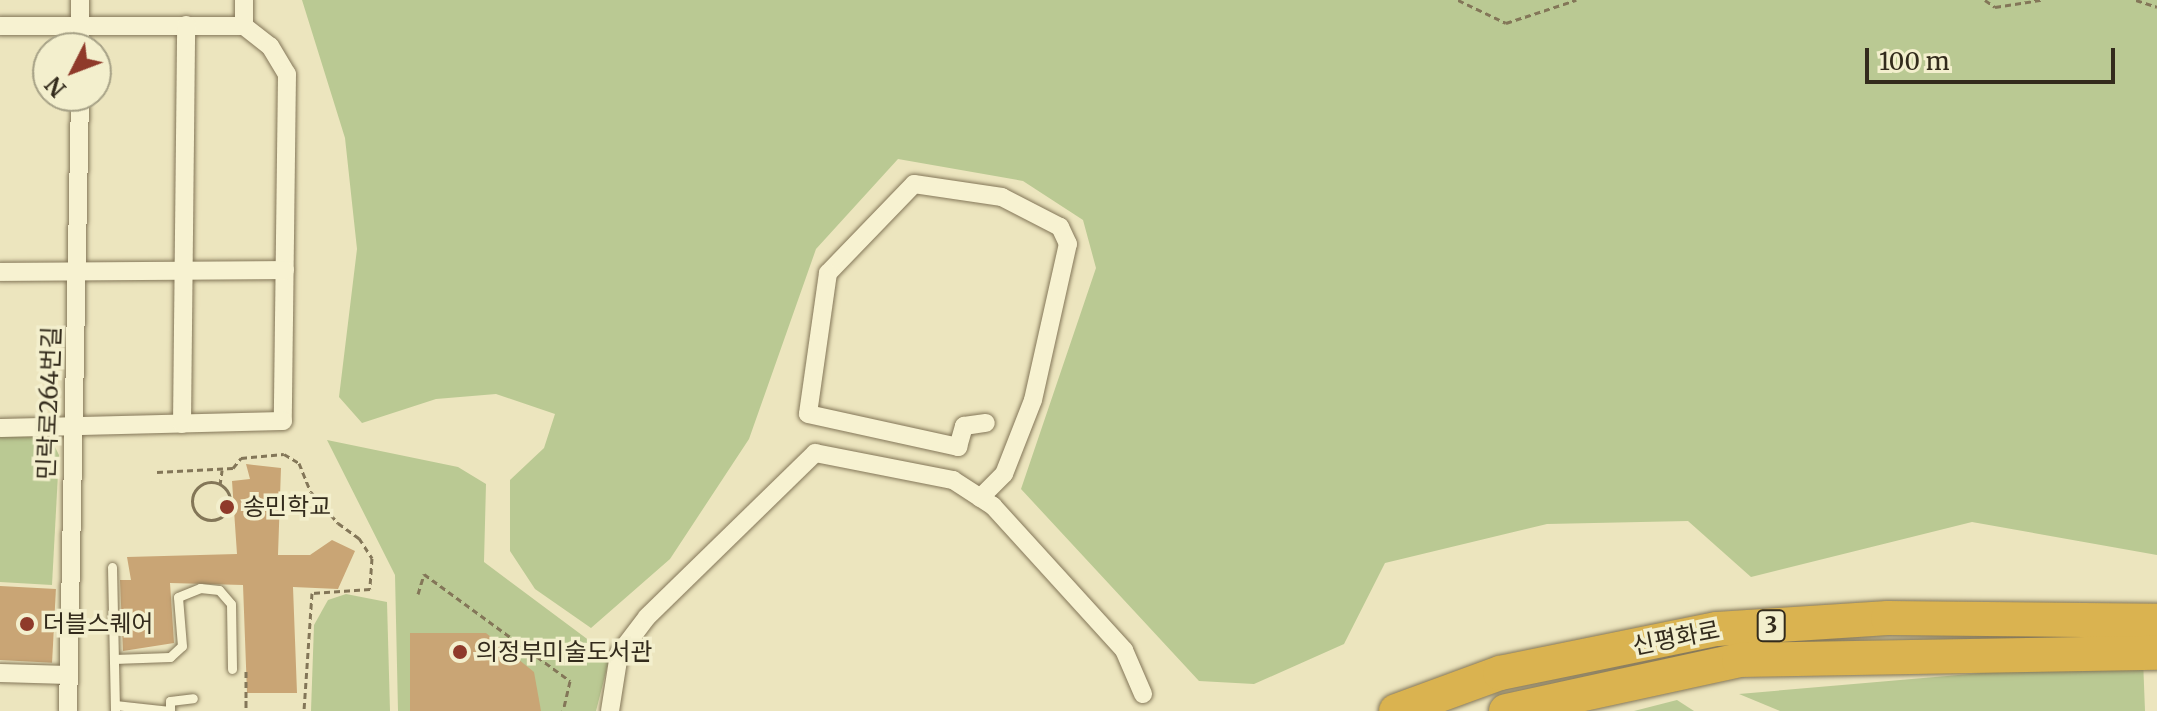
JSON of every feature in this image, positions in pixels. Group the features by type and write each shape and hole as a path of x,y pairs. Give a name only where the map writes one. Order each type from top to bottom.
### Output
{"highway":[{"name":"신평화로","path":"1396,711 1500,673 1717,629 1888,618 2157,621"},
{"name":"신평화로","path":"1506,711 1739,660 2157,653"}],"street":[{"path":"80,0 80,32"},
{"path":"244,0 244,26"},
{"path":"182,424 186,25"},
{"path":"0,26 244,26 270,46 287,74 283,421 0,428"},
{"name":"민락로264번길","path":"68,711 71,426 78,272 80,112"},
{"path":"980,498 1004,474 1033,400 1068,244 1060,227 1002,197 914,184 828,273 808,414 958,447 964,426 986,423"},
{"path":"0,272 183,274 285,270"},
{"path":"610,711 619,654 647,617 815,453 953,480 980,498 1124,650 1143,694"},
{"path":"0,673 68,675"}],"lane":[{"path":"112,567 115,708 170,711 170,701 193,698"},
{"path":"114,659 170,657 182,646 178,597 200,588 219,590 231,604 232,666"}],"path":[{"path":"1458,0 1506,23 1576,0"},
{"path":"1985,0 1995,7 2041,0"},
{"path":"2136,0 2157,7"},
{"path":"157,472 221,469 241,458 292,458 311,492 372,558 370,589 312,593 304,711"},
{"path":"220,485 194,492 194,511 203,519 215,520 229,508 220,485 221,469"},
{"path":"418,594 424,574 570,681 563,711"},
{"path":"232,666 246,663 246,711"}],"green space":[{"path":"302,0 2157,0 2157,555 1972,522 1751,577 1688,521 1547,524 1385,563 1344,644 1254,684 1199,681 1021,489 1096,268 1083,220 1023,181 898,159 816,249 749,439 670,559 591,628 535,589 510,551 510,480 544,448 555,414 496,394 436,399 362,423 339,397 357,249 345,138"},
{"path":"0,436 50,437 59,455 52,585 0,582"},
{"path":"327,440 458,467 486,484 484,562 610,656 596,711 398,711 395,575"},
{"path":"346,594 387,602 390,711 311,711 314,625 328,600"},
{"path":"2143,659 2145,711 1780,711 1739,694"},
{"path":"1677,700 1694,711 1634,711"}],"building":[{"path":"246,464 281,468 278,555 310,555 332,540 355,551 338,589 293,587 297,693 247,693 243,585 170,583 174,643 123,651 120,580 131,580 127,557 237,554 232,481 250,479"},
{"name":"더블스퀘어","path":"0,586 56,589 52,663 0,660"},
{"name":"의정부미술도서관","path":"410,633 486,633 534,672 541,711 410,711"}],"place":[{"name":"송민학교","path":"227,507"},
{"name":"더블스퀘어","path":"27,624"},
{"name":"의정부미술도서관","path":"460,652"}]}
